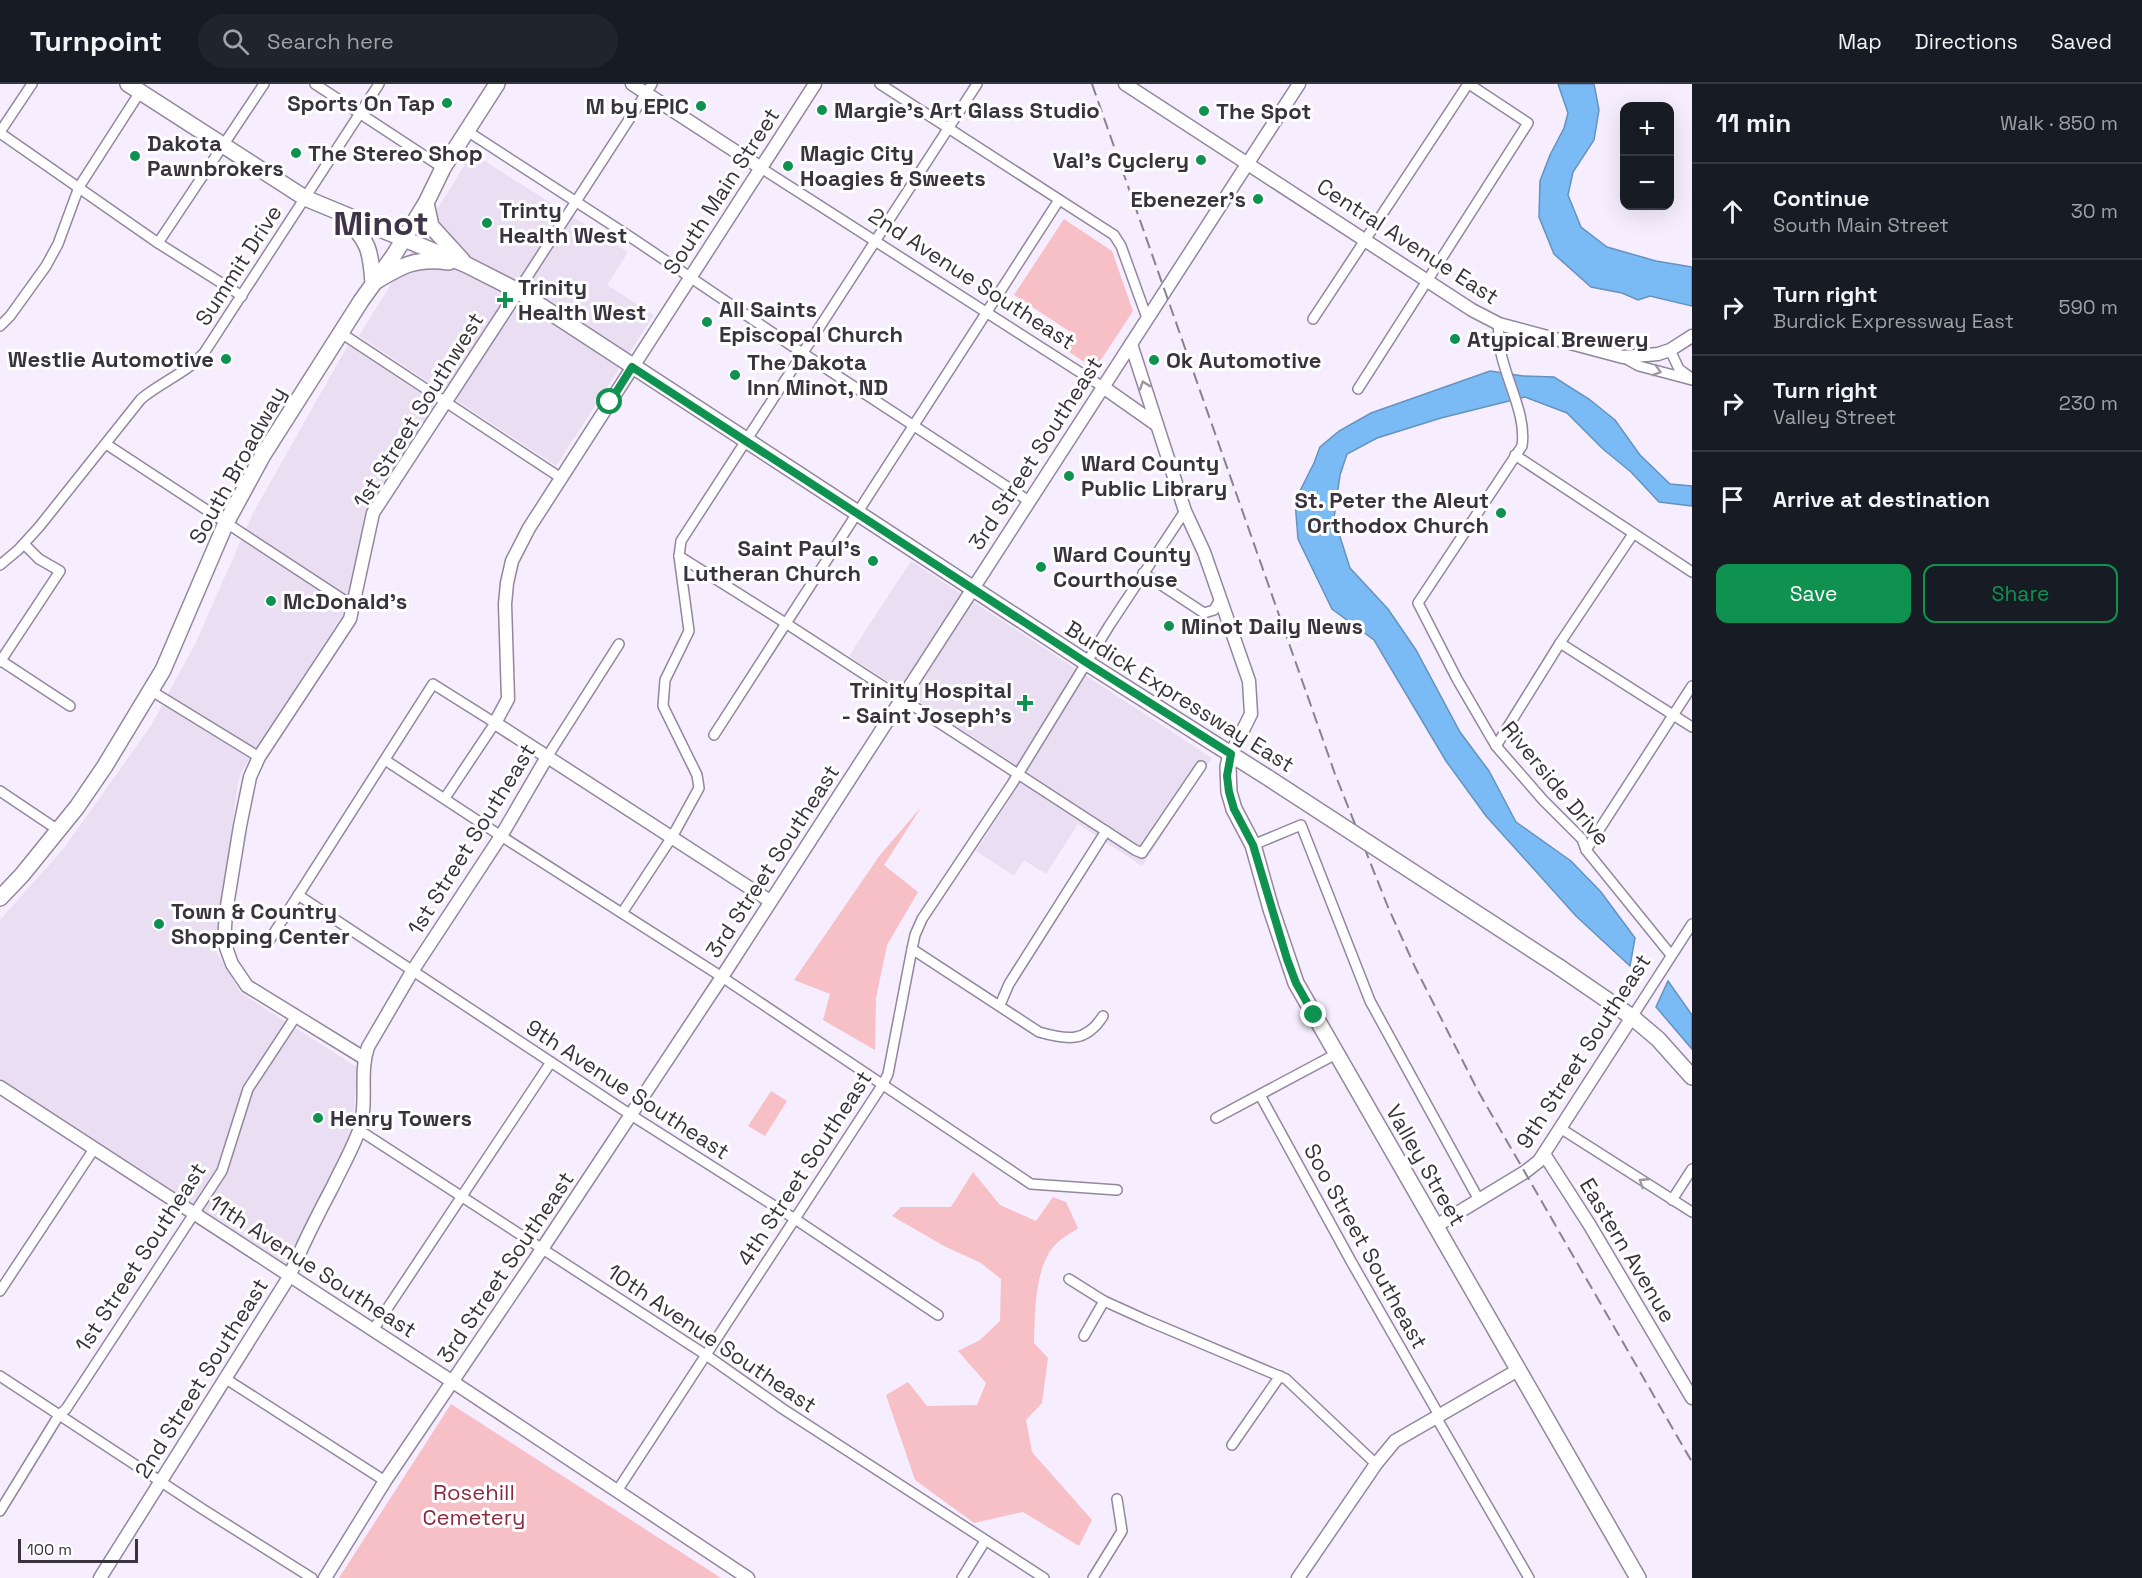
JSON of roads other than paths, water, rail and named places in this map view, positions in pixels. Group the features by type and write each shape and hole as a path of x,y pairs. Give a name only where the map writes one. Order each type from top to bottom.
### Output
{"main road":[{"name":"South Broadway","path":"0,898 77,807 105,766 163,670 226,523 263,455 361,301 403,240 426,203 443,168 497,84"},
{"path":"134,88 306,198 466,265"},
{"path":"426,203 431,226 466,265"},
{"path":"334,211 346,220 367,245 373,283 396,268 414,261 426,260 466,265"},
{"name":"Burdick Expressway East","path":"466,265 518,291 745,441 1559,967 1632,1017 1658,1039 1692,1077"},
{"name":"Valley Street","path":"1231,754 1228,767 1229,792 1234,809 1253,845 1271,909 1296,983 1638,1578"}],"street":[{"path":"32,84 0,133 158,243 242,296"},
{"path":"158,243 264,84"},
{"path":"315,84 443,168"},
{"name":"Summit Drive","path":"0,565 24,544 141,399 157,385 191,366 198,359 242,296 379,84"},
{"path":"632,84 649,88 761,168"},
{"name":"South Main Street","path":"445,798 495,723 508,699 505,604 512,561 529,528 815,84"},
{"path":"880,84 1114,235 1121,246 1147,318"},
{"path":"622,912 672,837 699,788 697,775 663,706 665,680 689,631 680,556 681,541 801,352 977,84"},
{"name":"3rd Street Southeast","path":"325,1578 385,1481 722,977 1299,84"},
{"path":"1313,320 1469,84 1528,123 1358,389"},
{"name":"Central Avenue East","path":"1133,86 1472,310 1499,324 1623,357 1639,366 1692,379"},
{"path":"0,326 10,316 46,266 58,244 79,187 134,88"},
{"name":"1st Street Southwest","path":"364,1058 247,986 232,964 224,942 226,912 250,777 260,757 348,622 373,513 649,88"},
{"path":"467,131 1029,501"},
{"name":"2nd Avenue Southeast","path":"761,168 1103,387 1158,425"},
{"path":"714,735 1059,200"},
{"path":"1499,324 1497,340 1523,436 1522,446 1515,455 1692,572"},
{"path":"341,333 561,478"},
{"path":"1623,357 1641,357 1670,350 1692,336"},
{"path":"1131,344 1185,511 1204,552 1219,601 1249,681 1252,706 1248,721 1231,754"},
{"name":"Central Avenue East","path":"1670,350 1679,369 1692,379"},
{"path":"106,444 353,606"},
{"name":"Riverside Drive","path":"1515,455 1418,603 1457,679 1496,746 1543,800 1582,839 1586,850 1671,955"},
{"name":"4th Street Southeast","path":"617,1491 883,1084 888,1074 915,935 922,919 1018,774 1143,573 1185,511"},
{"path":"1496,746 1560,643 1633,534"},
{"path":"24,544 39,559 60,571 0,661 70,706"},
{"path":"680,556 1142,853 1201,766"},
{"path":"1143,573 1204,613 1214,610 1219,601"},
{"path":"1560,643 1692,728"},
{"name":"1st Street Southeast","path":"364,1058 368,1047 413,970 501,836 547,757 619,644"},
{"path":"267,944 434,684 770,901"},
{"path":"1586,850 1692,686"},
{"path":"150,690 260,757"},
{"path":"386,760 722,977 1031,1184 1117,1190"},
{"path":"0,791 58,830"},
{"path":"1253,845 1301,825 1370,1001 1479,1200"},
{"path":"1000,1005 1009,984 1106,831"},
{"name":"9th Avenue Southeast","path":"298,895 631,1115 795,1219 938,1316"},
{"name":"9th Street Southeast","path":"1436,1227 1530,1169 1544,1154 1692,924"},
{"path":"912,949 1039,1032 1063,1039 1084,1036 1097,1026 1103,1016"},
{"name":"1st Street Southeast","path":"0,1511 59,1415 66,1410 222,1171 248,1089 296,1016"},
{"path":"1216,1118 1336,1054"},
{"name":"2nd Street Southeast","path":"100,1578 289,1277 359,1130 364,1114 364,1058"},
{"path":"373,1330 551,1062"},
{"name":"11th Avenue Southeast","path":"0,1087 453,1382 748,1578"},
{"name":"Soo Street Southeast","path":"1260,1095 1529,1578"},
{"path":"1560,1128 1692,1212"},
{"name":"10th Avenue Southeast","path":"359,1130 1044,1578"},
{"path":"0,1291 94,1149"},
{"name":"Eastern Avenue","path":"1544,1154 1589,1224 1692,1398"},
{"path":"1672,1200 1692,1169"},
{"path":"1069,1279 1104,1300 1286,1379 1376,1464"},
{"path":"1084,1336 1104,1300"},
{"path":"1298,1578 1376,1464 1395,1441 1518,1370"},
{"path":"0,1376 312,1578"},
{"path":"1232,1445 1280,1376"},
{"path":"226,1379 385,1481"},
{"path":"1093,1578 1122,1531 1117,1499"},
{"path":"962,1578 985,1541"}],"water":[{"path":"1558,84 1594,84 1599,110 1594,140 1573,172 1568,195 1581,227 1607,247 1656,261 1692,267 1692,306 1650,296 1638,300 1622,293 1591,287 1554,254 1539,217 1540,181 1564,128 1568,113"},
{"path":"1490,371 1523,376 1554,377 1589,399 1615,420 1640,455 1670,484 1692,486 1692,506 1659,502 1631,472 1603,449 1567,413 1525,397 1441,418 1377,438 1347,454 1340,475 1334,518 1350,568 1388,609 1416,650 1460,732 1489,771 1516,822 1571,861 1601,892 1635,938 1630,966 1576,916 1486,816 1446,761 1374,640 1332,609 1298,539 1295,501 1320,447 1339,431 1371,413"},
{"path":"1668,981 1692,1015 1692,1049 1656,1007"}],"railway":[{"path":"1092,84 1335,774 1388,907 1415,967 1478,1091 1692,1462"}],"place":[{"name":"Sports On Tap","path":"447,103"},
{"name":"M by EPIC","path":"701,106"},
{"name":"Margie's Art Glass Studio","path":"822,110"},
{"name":"The Spot","path":"1204,111"},
{"name":"The Stereo Shop","path":"296,153"},
{"name":"Dakota Pawnbrokers","path":"135,156"},
{"name":"Val's Cyclery","path":"1201,160"},
{"name":"Magic City Hoagies & Sweets","path":"788,166"},
{"name":"Ebenezer’s","path":"1258,199"},
{"name":"Trinty Health West","path":"487,223"},
{"name":"Trinity Health West","path":"505,300"},
{"name":"All Saints Episcopal Church","path":"707,322"},
{"name":"Atypical Brewery","path":"1455,339"},
{"name":"Westlie Automotive","path":"226,359"},
{"name":"Ok Automotive","path":"1154,360"},
{"name":"The Dakota Inn Minot, ND","path":"735,375"},
{"name":"Ward County Public Library","path":"1069,476"},
{"name":"St. Peter the Aleut Orthodox Church","path":"1501,513"},
{"name":"Saint Paul’s Lutheran Church","path":"873,561"},
{"name":"Ward County Courthouse","path":"1041,567"},
{"name":"McDonald's","path":"271,601"},
{"name":"Minot Daily News","path":"1169,626"},
{"name":"Trinity Hospital - Saint Joseph's","path":"1025,703"},
{"name":"Town & Country Shopping Center","path":"159,924"},
{"name":"Henry Towers","path":"318,1118"}],"district":[{"name":"Minot","path":"381,223"}],"park label":[{"name":"Rosehill Cemetery","path":"474,1504"}]}
